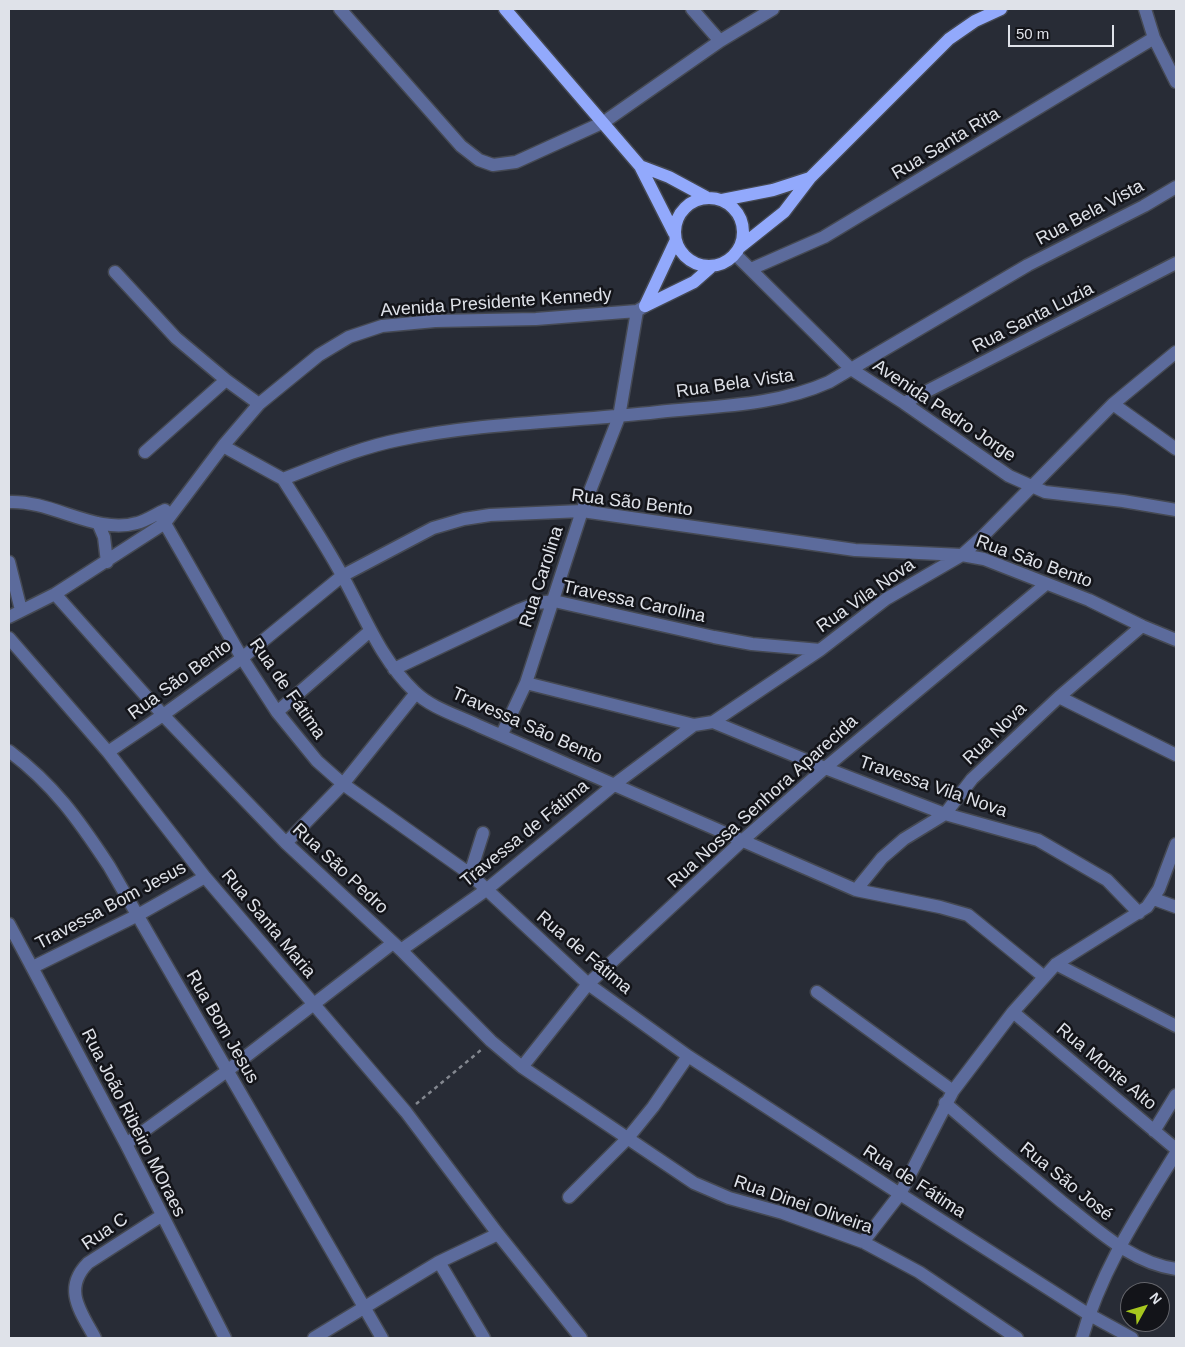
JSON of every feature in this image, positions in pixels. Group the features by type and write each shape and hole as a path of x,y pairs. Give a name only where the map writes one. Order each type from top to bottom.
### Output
{"main road":[{"path":"505,9 640,166 683,255 696,265 711,267"},
{"name":"Avenida Presidente Kennedy","path":"641,309 694,282 711,267 720,265 738,251 784,212 810,178 949,39 975,21 1001,9"},
{"path":"640,166 669,177 706,197 722,200 773,190 810,178"},
{"path":"641,309 674,237 678,216 689,203 706,197"},
{"path":"722,200 734,208 741,220 744,234 738,251"}],"street":[{"path":"340,9 461,146 479,160 493,165 516,162 604,122 720,42 773,9"},
{"path":"692,9 720,42"},
{"path":"1145,9 1154,38 1176,82"},
{"name":"Rua Santa Rita","path":"751,269 824,237 1154,38"},
{"name":"Rua Bela Vista","path":"283,479 354,452 397,440 465,430 619,417 785,397 810,391 1028,265 1144,206 1176,187"},
{"name":"Avenida Pedro Jorge","path":"738,251 751,269 851,369 904,403 1009,476 1029,487 1064,496 1124,501 1176,510"},
{"name":"Rua Santa Luzia","path":"904,403 1176,263"},
{"path":"115,272 176,338 226,380 259,404"},
{"name":"Avenida Presidente Kennedy","path":"162,518 179,504 223,446 259,404 319,355 349,336 382,326 435,321 536,319 641,309"},
{"name":"Rua Carolina","path":"502,734 526,683 582,512 619,417 641,309"},
{"path":"1029,487 1114,404 1176,352"},
{"path":"145,452 226,380"},
{"path":"1114,404 1176,450"},
{"path":"223,446 283,479"},
{"name":"Travessa São Bento","path":"283,479 342,576 370,631 394,669 416,693 479,726 502,734 856,890 940,907 968,915 1043,976"},
{"name":"Rua Vila Nova","path":"713,722 820,650 886,599 962,555 983,536 1029,487"},
{"path":"9,502 38,504 98,523 137,524 162,518"},
{"name":"Rua São Bento","path":"108,752 163,716 242,658 342,576 433,528 464,519 490,515 582,512 855,550 962,555 984,559 1089,600 1176,640"},
{"path":"9,618 21,610 55,594 107,562 162,518"},
{"name":"Rua de Fátima","path":"162,518 242,658 277,712 317,761 343,784 470,874 588,984 688,1056 1088,1314 1132,1338"},
{"path":"98,523 104,537 107,562"},
{"path":"9,566 21,610"},
{"name":"Rua Nossa Senhora Aparecida","path":"522,1067 588,984 743,840 825,768 1046,584"},
{"name":"Rua São Pedro","path":"55,594 163,716 286,844 397,946 491,1041 522,1067 627,1139"},
{"name":"Travessa Carolina","path":"394,669 519,610 537,603 554,601 752,644 820,650"},
{"name":"Rua Nova","path":"856,890 882,858 904,839 945,814 972,779 1059,696 1142,626"},
{"path":"277,712 370,631"},
{"name":"Rua Santa Maria","path":"9,638 108,752 205,877 406,1112 498,1234 581,1338"},
{"path":"526,683 694,725 713,722"},
{"path":"286,844 343,784 416,693"},
{"path":"1059,696 1176,756"},
{"name":"Travessa Vila Nova","path":"713,722 945,814 1038,840 1107,880 1139,913"},
{"name":"Travessa de Fátima","path":"126,1144 397,946 486,890 614,784 694,725"},
{"name":"Rua Bom Jesus","path":"9,751 39,775 78,817 138,915 382,1338"},
{"path":"470,874 482,833"},
{"path":"863,1242 900,1194 945,1103 1013,1012 1043,976 1056,964 1139,913 1154,899 1176,844"},
{"name":"Travessa Bom Jesus","path":"33,967 138,915 205,877"},
{"path":"1154,899 1176,907"},
{"name":"Rua João Ribeiro MOraes","path":"9,924 126,1144 161,1216 225,1338"},
{"path":"1056,964 1176,1026"},
{"path":"817,992 953,1091"},
{"name":"Rua Monte Alto","path":"1013,1012 1176,1149"},
{"path":"570,1197 627,1139 653,1107 688,1056"},
{"path":"1154,1130 1176,1095"},
{"name":"Rua São José","path":"945,1103 1024,1172 1118,1246 1144,1260 1176,1269"},
{"name":"Rua Dinei Oliveira","path":"627,1139 694,1183 729,1198 783,1213 863,1242 919,1272 1017,1338"},
{"path":"1082,1338 1088,1314 1118,1246 1176,1154"},
{"name":"Rua C","path":"95,1338 76,1304 74,1288 78,1272 88,1263 161,1216"},
{"path":"314,1338 439,1262 498,1234"},
{"path":"439,1262 484,1338"}],"path":[{"path":"406,1112 491,1041"}]}
